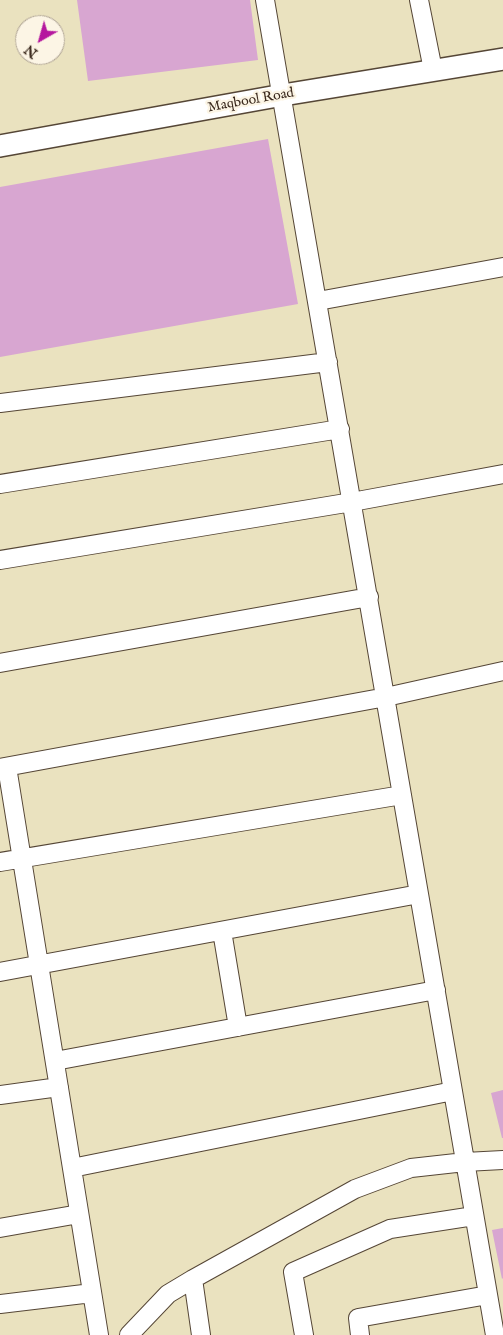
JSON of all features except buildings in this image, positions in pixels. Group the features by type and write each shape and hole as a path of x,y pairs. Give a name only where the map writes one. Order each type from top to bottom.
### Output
{"street":[{"path":"265,0 283,95 494,1335"},
{"path":"419,0 433,70"},
{"name":"Maqbool Road","path":"0,146 283,95 503,59"},
{"path":"318,301 503,267"},
{"path":"0,403 328,362"},
{"path":"0,484 340,429"},
{"path":"0,560 352,502 503,474"},
{"path":"0,663 369,597"},
{"path":"99,1335 22,858 4,768 386,698 503,671"},
{"path":"0,862 402,795"},
{"path":"0,972 419,894"},
{"path":"222,931 238,1027"},
{"path":"54,1061 436,990"},
{"path":"0,1095 59,1087"},
{"path":"72,1168 453,1091"},
{"path":"129,1335 168,1294 355,1189 411,1168 503,1160"},
{"path":"0,1228 79,1214"},
{"path":"304,1335 292,1272 390,1229 474,1216"},
{"path":"193,1279 201,1335"},
{"path":"0,1304 92,1293"},
{"path":"360,1335 358,1318 488,1295"}]}
